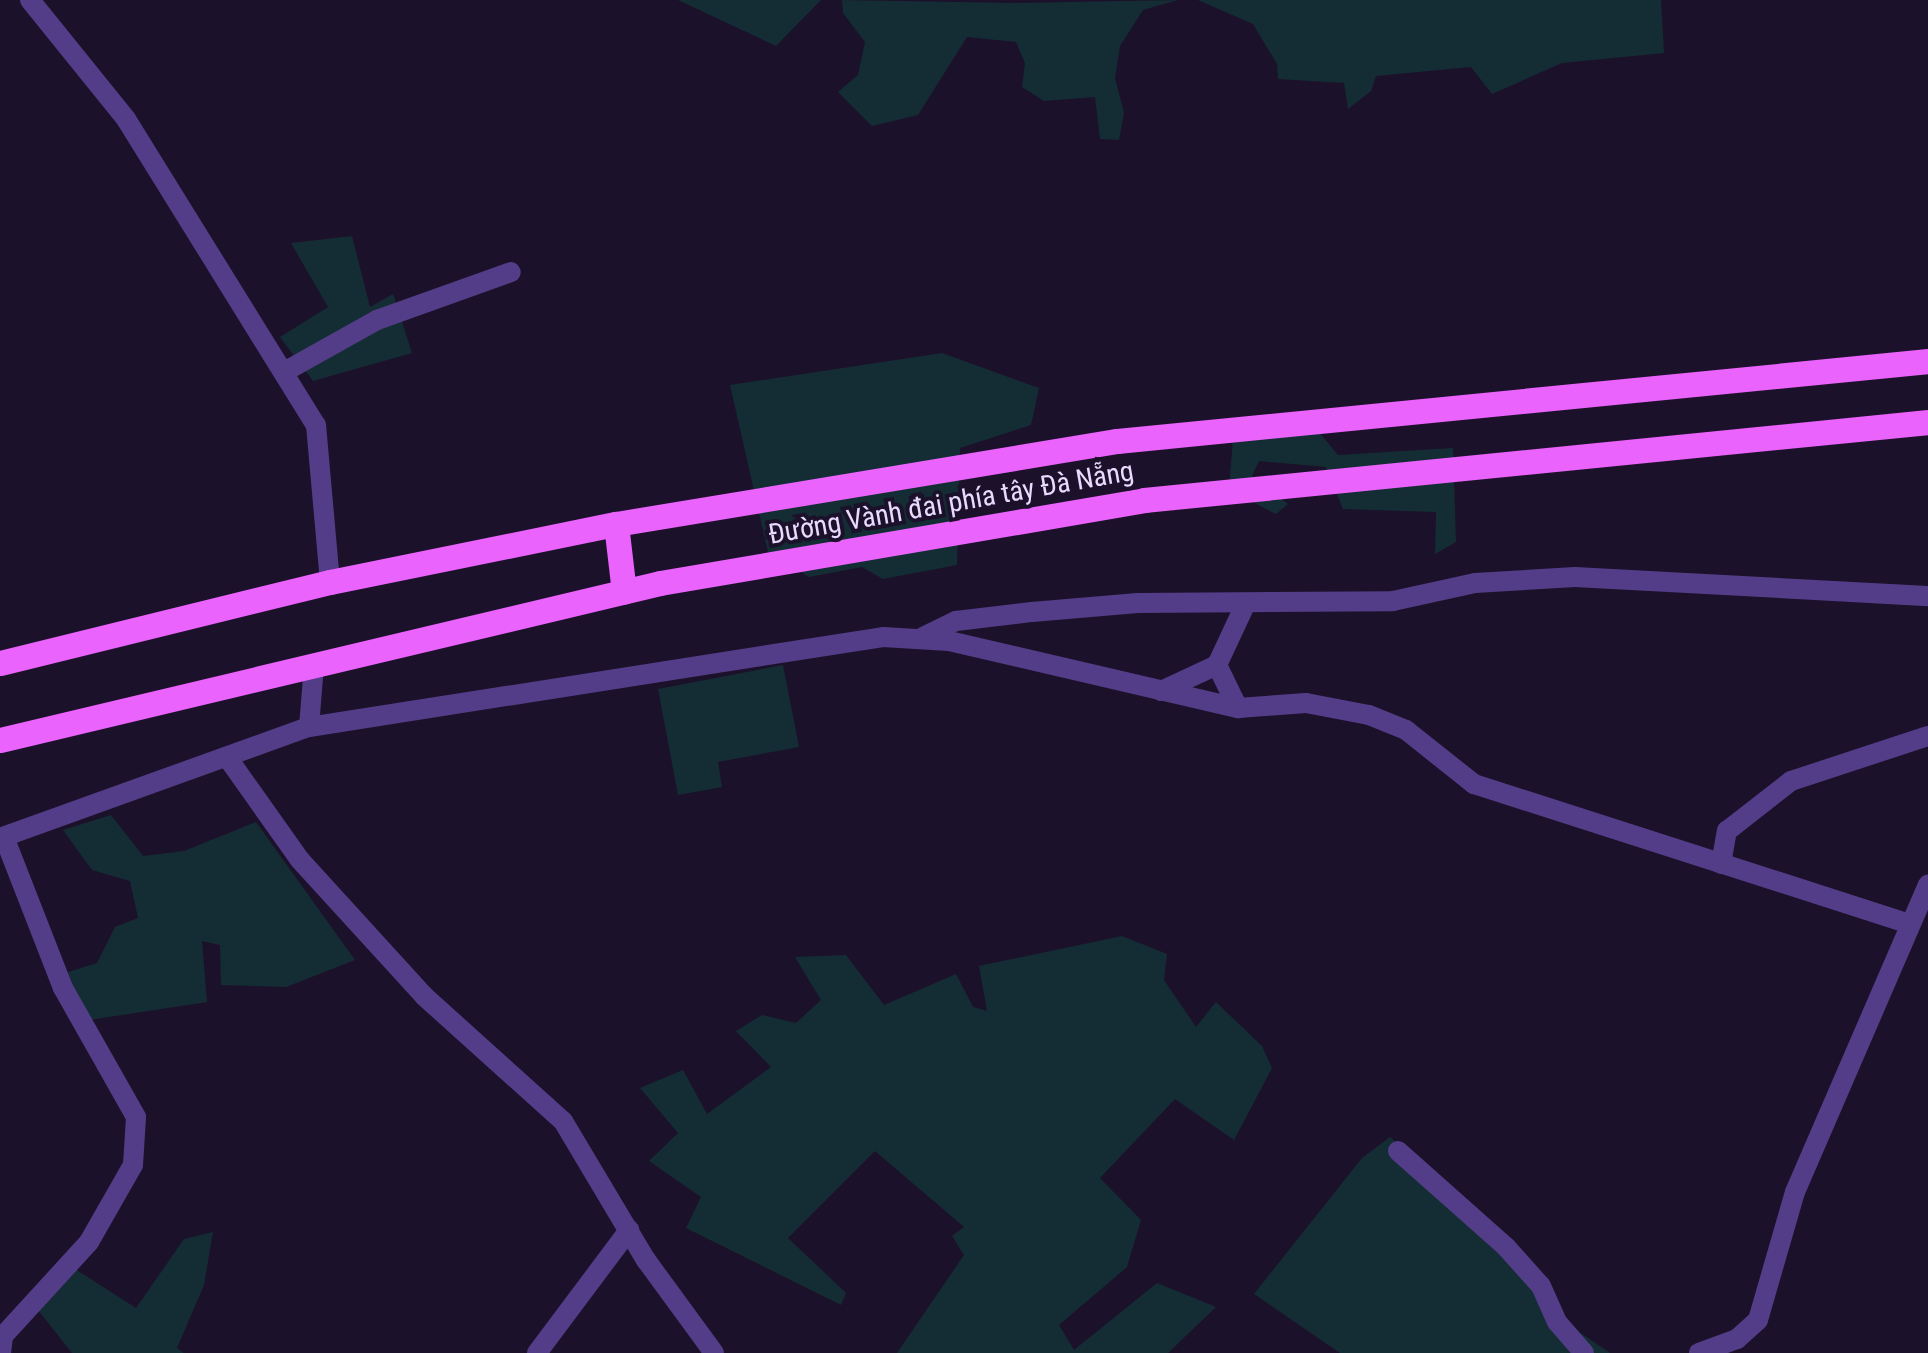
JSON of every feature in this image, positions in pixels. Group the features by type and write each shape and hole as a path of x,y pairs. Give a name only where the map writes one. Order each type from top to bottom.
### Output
{"main road":[{"name":"Đường Vành đai phía tây Đà Nẵng","path":"0,663 330,582 616,524 1118,441 1928,361"},
{"name":"Đường Vành đai phía tây Đà Nẵng","path":"0,740 624,592 1144,500 1928,422"},
{"path":"616,524 624,592"}],"street":[{"path":"30,0 126,119 316,425 330,582"},
{"path":"284,372 377,320 511,272"},
{"path":"920,639 956,621 1032,612 1138,603 1245,606 1393,601 1475,583 1576,576 1928,596"},
{"path":"1160,692 1217,665 1245,606"},
{"path":"1,1353 3,1336 89,1242 133,1165 136,1117 63,988 2,837 309,728 883,637 920,639 1238,708 1306,703 1370,715 1406,730 1474,784 1720,864 1917,921"},
{"path":"309,728 314,665"},
{"path":"1217,665 1238,708"},
{"path":"1720,864 1727,831 1791,781 1928,736"},
{"path":"228,756 300,860 412,982 563,1121 629,1230 714,1353"},
{"path":"1699,1353 1737,1339 1758,1320 1795,1192 1917,921 1928,884"},
{"path":"1398,1151 1506,1247 1541,1286 1557,1322 1584,1353"},
{"path":"537,1353 629,1230"}],"shaded area":[{"path":"678,0 821,0 776,46"},
{"path":"842,0 1178,0 1143,10 1120,46 1115,78 1124,113 1119,140 1100,139 1095,97 1044,101 1022,87 1025,63 1016,42 967,37 918,115 872,126 838,92 858,75 865,42 843,13"},
{"path":"1198,0 1661,0 1664,53 1562,63 1492,94 1471,67 1376,76 1371,91 1348,109 1344,83 1278,79 1277,64 1253,24"},
{"path":"352,236 370,307 393,294 412,353 313,381 280,337 328,307 291,243"},
{"path":"942,353 1039,388 1031,425 960,448 957,565 883,579 862,567 809,577 768,552 730,385"},
{"path":"1305,415 1338,455 1453,448 1456,542 1435,554 1436,512 1343,509 1326,467 1259,461 1252,476 1288,504 1276,514 1229,490 1234,425"},
{"path":"783,665 799,747 718,762 722,787 678,795 658,689"},
{"path":"111,815 143,856 184,851 256,822 355,960 286,987 221,985 220,945 202,941 207,1002 76,1022 49,978 97,963 115,927 138,918 130,881 92,870 63,830"},
{"path":"1122,936 1167,954 1164,980 1196,1027 1216,1002 1262,1046 1272,1068 1234,1140 1175,1099 1100,1178 1141,1220 1127,1267 1059,1325 1074,1350 1157,1283 1216,1307 1168,1353 897,1353 964,1255 952,1236 964,1227 875,1151 788,1238 846,1293 841,1305 686,1228 701,1197 649,1161 678,1133 640,1088 683,1070 707,1114 771,1067 736,1031 762,1015 796,1023 821,1000 795,957 846,955 884,1005 956,974 973,1007 987,1011 979,966"},
{"path":"1390,1137 1533,1264 1572,1327 1610,1353 1340,1353 1254,1294 1362,1158"},
{"path":"213,1232 204,1285 177,1348 184,1353 72,1353 38,1310 75,1269 136,1308 184,1239"}]}
